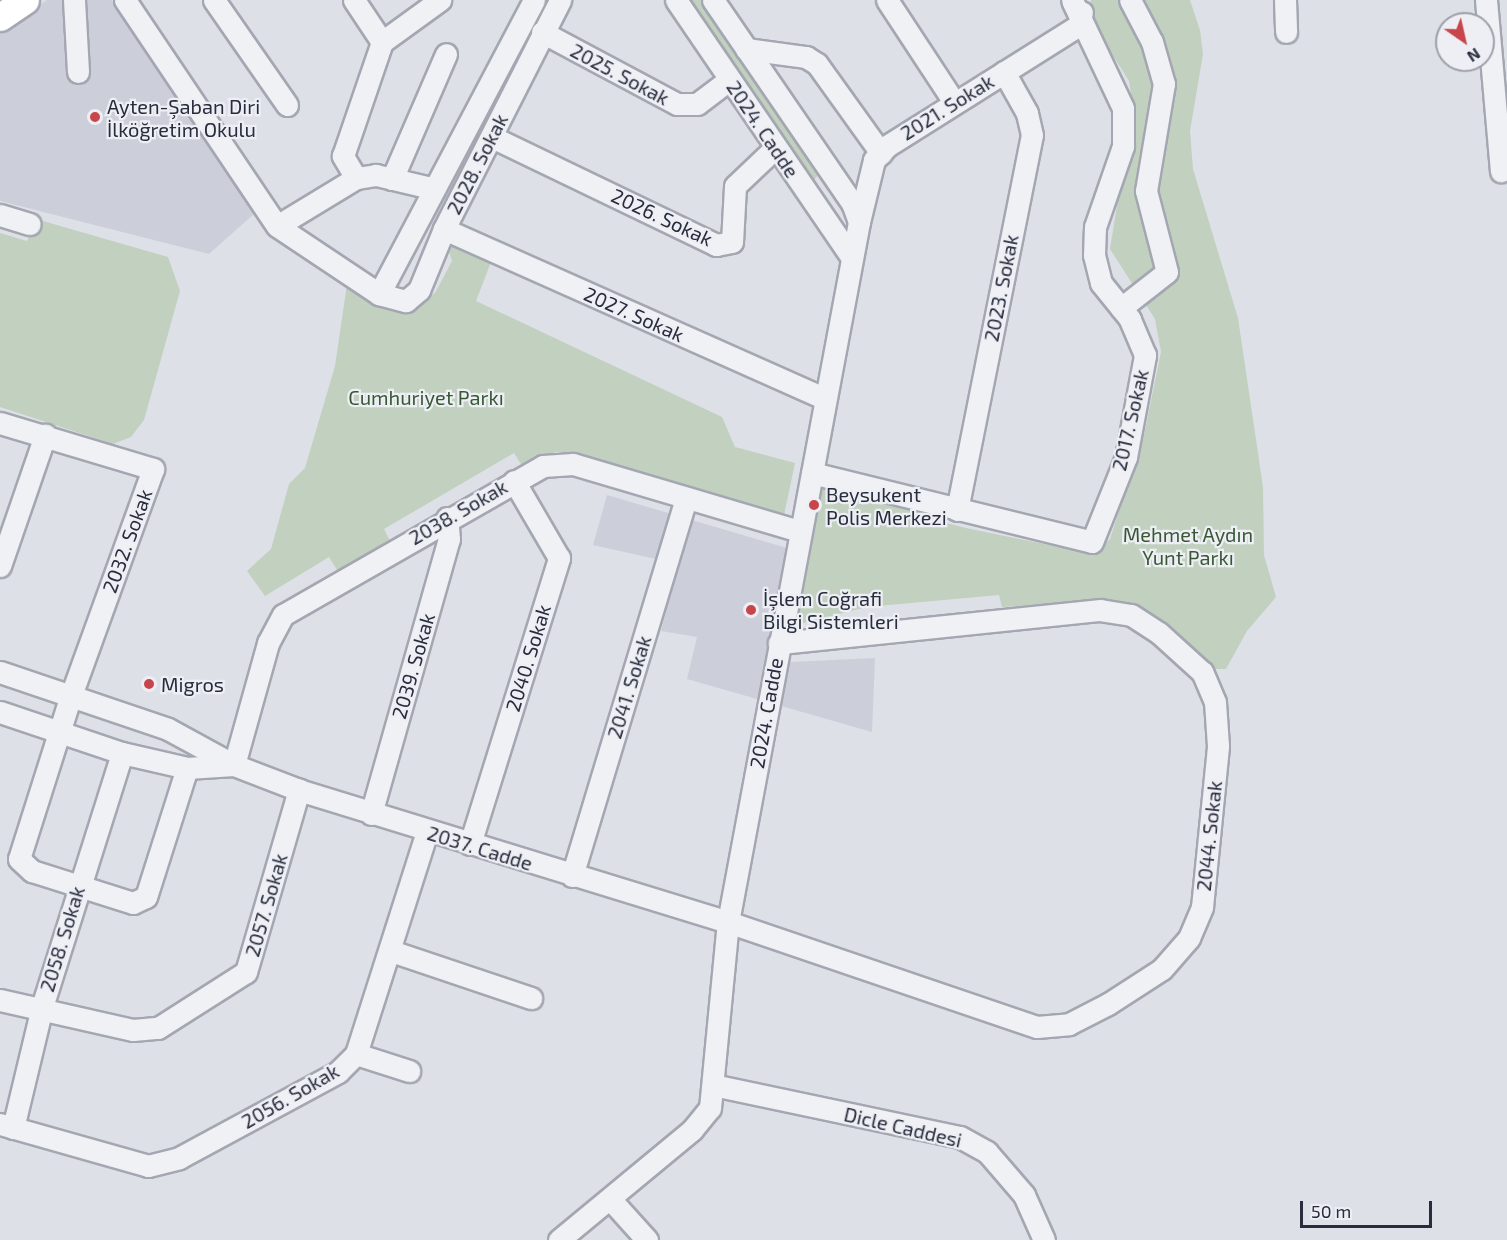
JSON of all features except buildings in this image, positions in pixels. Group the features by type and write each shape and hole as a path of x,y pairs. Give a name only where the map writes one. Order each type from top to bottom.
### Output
{"main road":[{"path":"0,17 25,0"}],"street":[{"path":"74,0 78,72"},
{"path":"125,0 277,226 356,178 343,156 382,42 440,0"},
{"path":"214,0 288,105"},
{"path":"354,0 382,42"},
{"name":"2028. Sokak","path":"379,294 431,188 534,0"},
{"name":"2028. Sokak","path":"277,226 379,294 406,301 419,290 444,229 560,0"},
{"name":"2024. Cadde","path":"676,0 851,257"},
{"name":"2024. Cadde","path":"713,0 835,179 859,222 799,531 728,922"},
{"path":"887,0 954,102"},
{"name":"2017. Sokak","path":"812,473 1092,542 1126,457 1145,355 1120,308 1101,283 1094,255 1095,227 1123,146 1123,108 1079,25 1072,0"},
{"path":"1079,25 1085,0"},
{"path":"1120,308 1167,273 1146,191 1164,84 1152,42 1130,0"},
{"path":"1285,0 1286,32"},
{"path":"1486,0 1501,171"},
{"name":"2021. Sokak","path":"859,222 868,186 881,153 954,102 1079,25"},
{"name":"2025. Sokak","path":"542,32 677,105 697,104 729,80"},
{"path":"746,49 806,57 818,64 881,153"},
{"path":"392,179 446,54"},
{"name":"2023. Sokak","path":"957,510 1032,135 1027,113 1004,72"},
{"name":"2026. Sokak","path":"492,137 716,245 732,242 735,186 775,148"},
{"name":"2028. Sokak","path":"356,178 392,179 431,188"},
{"path":"809,196 835,179 868,186"},
{"path":"0,214 30,224"},
{"name":"2027. Sokak","path":"444,229 825,399"},
{"name":"2032. Sokak","path":"0,423 153,469 71,695"},
{"path":"0,566 45,435"},
{"name":"2038. Sokak","path":"234,765 275,624 295,605 514,481 562,462 799,531"},
{"name":"2040. Sokak","path":"470,844 559,558 514,481"},
{"name":"2041. Sokak","path":"572,876 686,498"},
{"name":"2039. Sokak","path":"371,814 449,539 447,518"},
{"name":"2044. Sokak","path":"728,922 1037,1027 1069,1024 1162,969 1190,938 1202,907 1218,746 1215,702 1211,687 1186,654 1137,618 1119,610 1066,612 779,643"},
{"name":"2037. Cadde","path":"0,672 168,729 234,765 299,790 427,832 728,922"},
{"path":"71,695 19,859 32,871 133,903 146,897 187,768"},
{"name":"2037. Cadde","path":"0,712 122,753 187,768 234,765"},
{"name":"2058. Sokak","path":"6,1126 78,886 122,753"},
{"name":"2057. Sokak","path":"0,1000 42,1007 133,1030 158,1028 246,972 299,790"},
{"name":"2056. Sokak","path":"6,1126 148,1166 179,1158 338,1072 356,1054 391,951 427,832"},
{"path":"559,1240 611,1200 704,1117 713,1085 728,922"},
{"path":"391,951 531,998"},
{"path":"356,1054 409,1071"},
{"name":"Dicle Caddesi","path":"713,1085 960,1137 987,1152 1019,1189 1044,1240"},
{"path":"611,1200 647,1240"}],"shaded area":[{"name":"Ayten-Şaban Diri İlköğretim Okulu","path":"47,0 112,0 254,214 209,254 0,201 0,33"},
{"path":"607,495 787,548 770,663 875,658 872,732 687,679 697,637 661,631 678,564 593,545"}],"green space":[{"path":"686,0 703,0 819,174 814,180"},
{"name":"Mehmet Aydın Yunt Parkı","path":"1091,0 1190,0 1200,30 1203,54 1190,131 1193,169 1238,318 1263,487 1264,555 1276,597 1247,631 1226,669 1213,669 1176,635 1102,601 1002,607 999,595 867,607 800,624 791,614 822,489 908,506 914,515 966,528 1088,553 1098,551 1110,539 1145,430 1161,352 1155,319 1110,249 1133,106 1129,81 1090,19"},
{"path":"36,219 168,257 180,291 144,420 131,437 113,444 0,407 0,233 27,241"},
{"name":"Cumhuriyet Parkı","path":"455,228 498,244 476,301 722,417 735,447 795,463 784,515 566,453 556,452 524,469 514,453 384,529 391,543 339,573 329,557 265,596 247,571 271,549 289,484 305,468 335,366 347,284 417,304 435,293 452,261 447,245"}],"place":[{"name":"Ayten-Şaban Diri İlköğretim Okulu","path":"95,117"},
{"name":"Beysukent Polis Merkezi","path":"814,505"},
{"name":"İşlem Coğrafi Bilgi Sistemleri","path":"751,610"},
{"name":"Migros","path":"149,684"}]}
